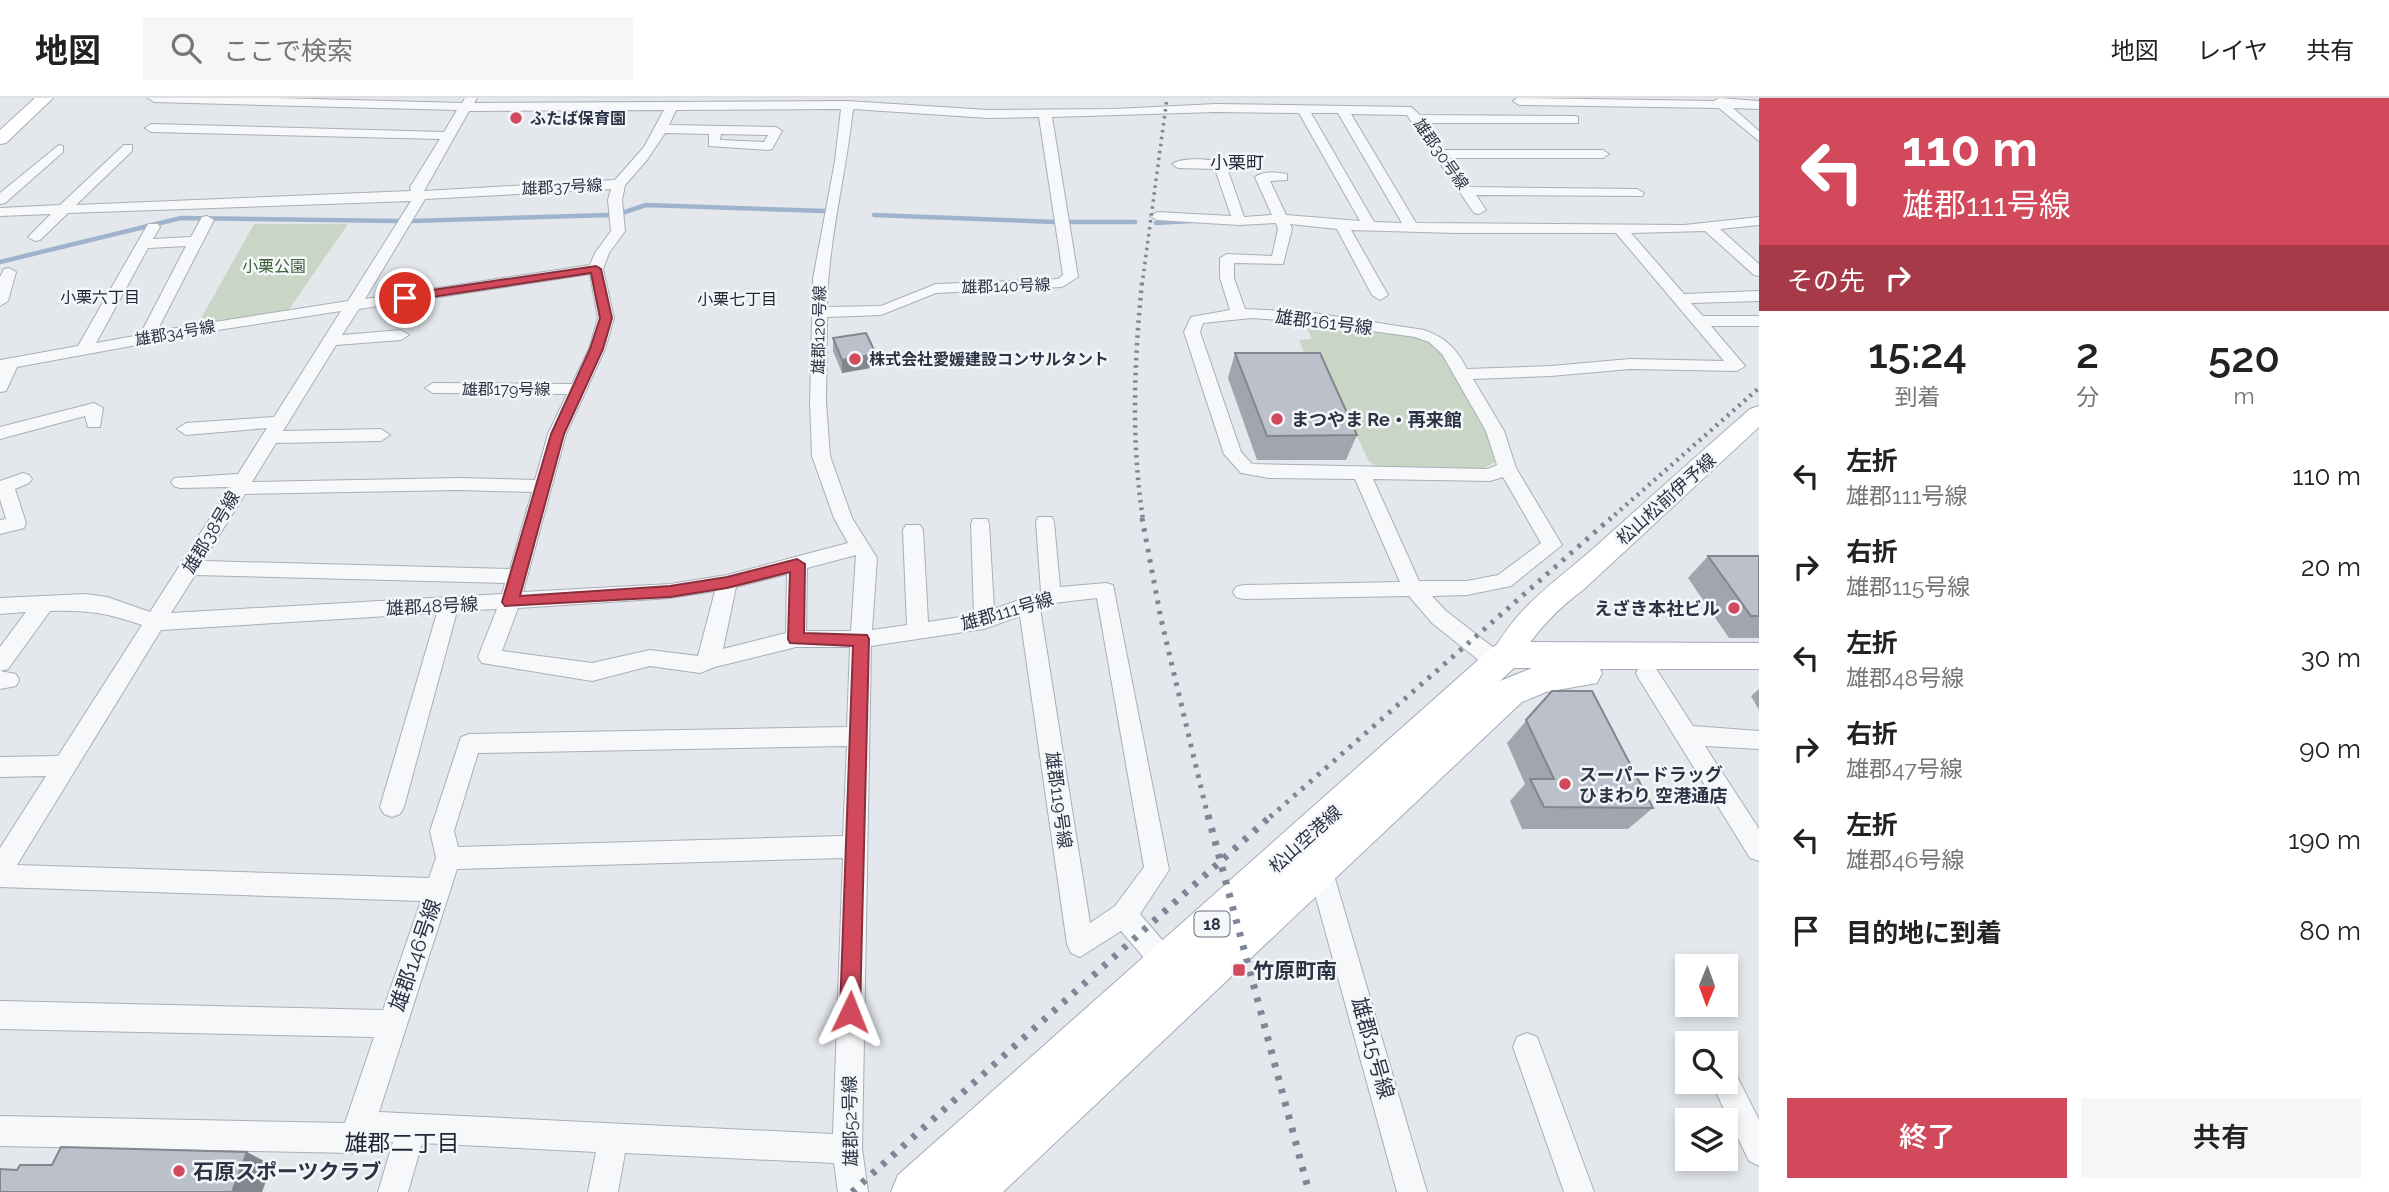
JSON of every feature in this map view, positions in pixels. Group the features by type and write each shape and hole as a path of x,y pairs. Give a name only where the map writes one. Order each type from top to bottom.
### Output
{"main road":[{"path":"0,139 45,98"},
{"name":"松山松前伊予線","path":"1529,660 1573,583 1759,414"},
{"path":"1529,660 1550,676 1641,664 1759,656"},
{"path":"1529,660 1759,672"},
{"name":"松山空港線","path":"968,1192 1178,976 1311,853 1529,660"},
{"path":"1641,664 1759,664"},
{"name":"松山空港線","path":"915,1192 1178,976"}],"street":[{"path":"154,98 672,106 772,101 847,106 931,104 1045,114 1166,110 1247,103 1303,110 1574,120"},
{"path":"1088,98 1091,114"},
{"name":"雄郡30号線","path":"1402,98 1479,210"},
{"path":"1519,101 1718,101 1759,105"},
{"path":"1718,101 1759,137"},
{"name":"雄郡38号線","path":"0,870 418,201 417,187 468,102"},
{"name":"雄郡37号線","path":"0,212 539,190 619,184 646,154 662,129 672,106"},
{"name":"雄郡120号線","path":"847,106 841,161 820,279 818,402 821,456 843,517 861,547"},
{"path":"1303,110 1369,225"},
{"path":"1343,111 1412,228"},
{"name":"雄郡140号線","path":"820,312 889,309 917,293 936,289 1062,283 1071,277 1045,114"},
{"path":"1744,125 1759,125"},
{"path":"151,128 449,136"},
{"path":"662,129 716,130"},
{"path":"35,237 128,148"},
{"path":"0,200 59,149"},
{"path":"1442,154 1603,154"},
{"path":"1178,164 1220,165 1239,221"},
{"path":"1239,314 1227,278 1227,258 1278,261 1285,229 1262,177 1282,177"},
{"path":"510,602 557,434 597,349 606,318 596,269 602,253 618,231 615,200 619,184"},
{"path":"1466,191 1637,193"},
{"path":"1157,216 1239,221 1281,219 1412,228 1684,229 1759,221"},
{"path":"146,338 207,220"},
{"path":"1342,225 1380,295"},
{"path":"1708,226 1759,272"},
{"path":"84,349 153,227"},
{"path":"1461,374 1551,371 1630,364 1737,366 1620,229"},
{"path":"143,244 197,241"},
{"name":"雄郡34号線","path":"6,363 146,338 596,269"},
{"path":"0,301 9,272"},
{"path":"1679,299 1759,296"},
{"name":"雄郡161号線","path":"1239,314 1297,317 1418,333 1435,339 1449,351 1495,431 1507,468 1490,475 1269,472 1247,469 1233,454 1192,332 1196,320 1239,314"},
{"path":"1698,321 1759,321"},
{"path":"329,341 401,335"},
{"path":"0,387 6,363"},
{"name":"雄郡179号線","path":"433,388 578,389"},
{"path":"0,433 94,408 94,423"},
{"path":"186,429 275,429 381,435"},
{"path":"1243,592 1467,588 1504,580 1552,545 1507,468"},
{"path":"1363,473 1364,482 1412,587 1439,617 1529,660"},
{"path":"0,527 17,523 5,486 23,479"},
{"path":"180,482 543,486"},
{"path":"1040,600 1045,522"},
{"path":"979,524 984,621"},
{"path":"913,530 918,632"},
{"name":"雄郡48号線","path":"0,606 107,605 156,622 621,596 727,582 861,547"},
{"name":"雄郡52号線","path":"853,1192 847,1149 862,639 867,558 861,547"},
{"path":"796,639 797,564"},
{"path":"190,568 518,576"},
{"path":"710,660 727,582"},
{"name":"雄郡111号線","path":"510,602 489,657 592,672 650,658 700,665 710,660 796,639 862,639 918,632 984,621 1040,600 1106,590 1157,870 1124,915"},
{"name":"雄郡119号線","path":"1040,600 1080,944 1124,915"},
{"path":"3,674 44,604"},
{"path":"393,807 449,605"},
{"path":"1641,664 1759,850"},
{"path":"1688,735 1759,740"},
{"path":"437,890 448,858 442,831 468,744 859,736"},
{"path":"0,767 66,766"},
{"path":"448,858 855,847"},
{"name":"雄郡15号線","path":"1311,853 1412,1192"},
{"name":"雄郡146号線","path":"0,876 437,890 392,1024 0,1015"},
{"path":"1124,915 1178,976"},
{"path":"0,1131 353,1138 360,1126 392,1024"},
{"path":"1527,1047 1579,1192"},
{"path":"1731,1094 1759,1151"},
{"path":"360,1126 847,1149"},
{"path":"393,1192 412,1128"},
{"path":"603,1192 614,1136"}],"green space":[{"name":"小栗公園","path":"254,224 348,224 288,311 198,324"},
{"path":"1304,321 1418,337 1440,348 1489,436 1495,462 1483,469 1379,467 1369,462 1323,362 1307,359 1299,340 1312,339"}],"building":[{"path":"866,333 876,354 842,360 833,338"},
{"path":"1235,353 1320,353 1357,435 1267,436"},
{"path":"1708,556 1759,556 1759,616 1751,616"},
{"path":"1552,691 1592,691 1653,808 1544,807 1530,779 1554,779 1526,720"},
{"path":"61,1147 247,1152 232,1192 0,1192 0,1169 17,1170 20,1165 52,1165"}],"waterway":[{"path":"622,213 646,205 825,211"},
{"path":"411,221 609,215"},
{"path":"874,215 1055,222"},
{"path":"0,262 181,218 398,221"},
{"path":"1156,223 1190,221"},
{"path":"1067,222 1135,222"}],"railway":[{"path":"1142,285 1167,98"},
{"path":"1142,283 1137,342 1135,431 1143,520"},
{"path":"1609,520 1759,388"},
{"path":"1142,518 1161,619 1208,817"},
{"path":"1270,817 1611,518"},
{"path":"1208,815 1220,861"},
{"path":"1220,861 1272,815"},
{"path":"852,1192 1220,861"},
{"path":"1220,861 1309,1192"}],"place":[{"name":"ふたば保育園","path":"516,118"},
{"name":"株式会社愛媛建設コンサルタント","path":"855,359"},
{"name":"まつやま Re・再来館","path":"1277,419"},
{"name":"えざき本社ビル","path":"1734,608"},
{"name":"スーパードラッグ ひまわり 空港通店","path":"1565,784"},
{"name":"竹原町南","path":"1239,970"},
{"name":"石原スポーツクラブ","path":"179,1171"}],"district":[{"name":"小栗町","path":"1237,162"},
{"name":"小栗六丁目","path":"100,297"},
{"name":"小栗七丁目","path":"737,299"},
{"name":"雄郡二丁目","path":"402,1142"}],"route":[{"path":"405,298 596,269 606,318 597,349 557,434 510,602 670,591 727,582 797,564 796,639 862,639 850,1012"}]}
